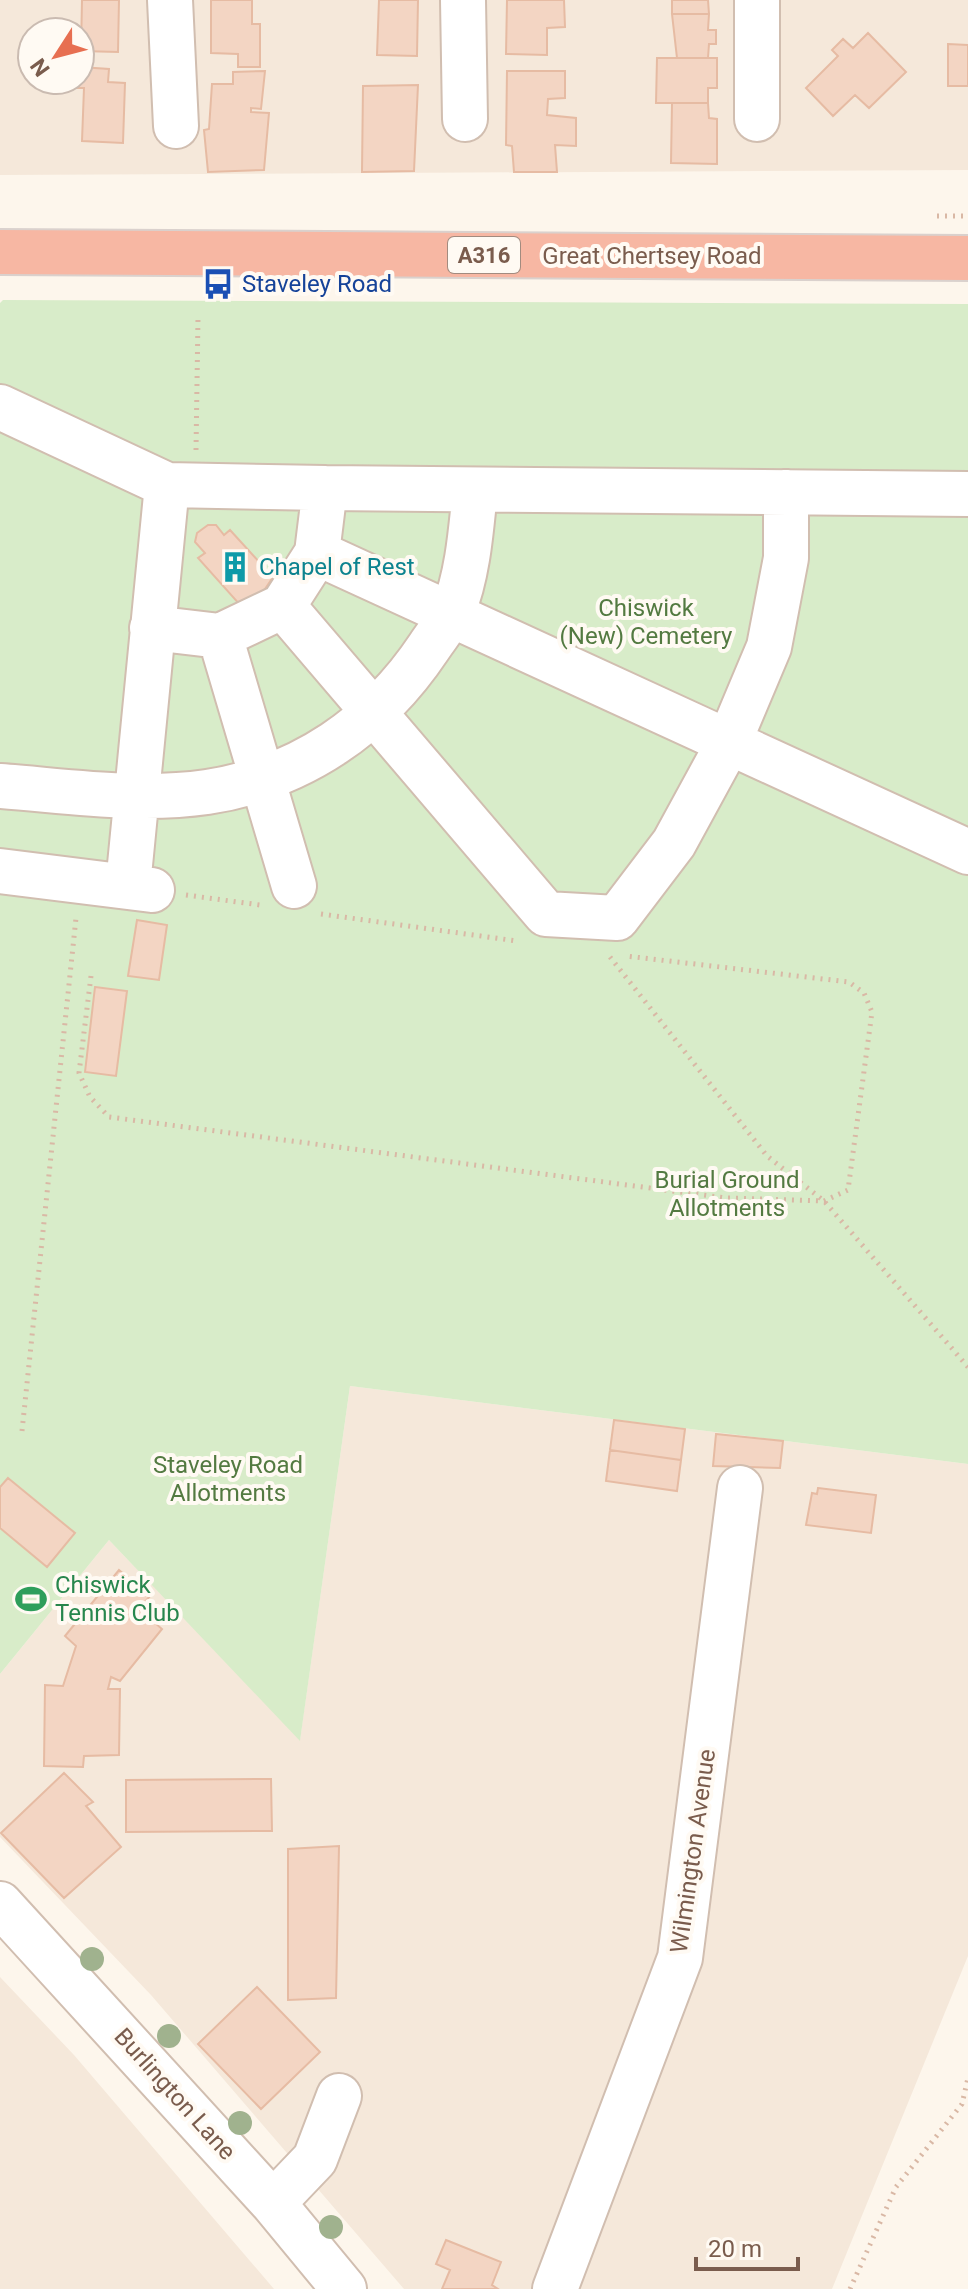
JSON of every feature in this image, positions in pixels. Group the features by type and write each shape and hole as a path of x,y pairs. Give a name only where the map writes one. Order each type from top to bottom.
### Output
{"highway":[{"name":"Great Chertsey Road","path":"0,252 968,258"}],"street":[{"path":"170,0 176,126"},
{"path":"463,0 465,119"},
{"path":"757,0 757,119"},
{"path":"0,407 182,486 968,494"},
{"path":"0,871 79,881 141,877 135,797 152,628 182,486"},
{"path":"152,628 220,636 283,606 317,553 325,488"},
{"path":"0,786 135,797 206,792 262,780 318,753 375,714 415,668 452,612 468,552 475,491"},
{"path":"283,606 546,914 617,918 674,843 729,742 769,647 786,558 786,492"},
{"path":"317,553 452,612 968,852"},
{"path":"220,636 262,780 288,901"},
{"name":"Wilmington Avenue","path":"555,2289 680,1958 740,1488"},
{"name":"Burlington Lane","path":"0,1904 273,2203 344,2289"},
{"path":"273,2203 315,2159 339,2096"}],"path":[{"path":"182,486 198,317"},
{"path":"141,877 529,942"},
{"path":"22,1431 79,881"},
{"path":"91,976 79,1073 90,1097 109,1117 726,1198 824,1201 848,1190 851,1181 872,1012 864,993 849,982 607,953 767,1156 824,1201 968,1367"},
{"path":"850,2289 896,2187 962,2104 968,2078"}],"shaded area":[{"path":"0,0 968,0 968,170 0,175"},
{"path":"350,1386 968,1464 968,1956 832,2289 404,2289 151,1995 0,1837 0,1674 109,1540 300,1740"},
{"path":"0,1977 74,2055 274,2289 0,2289"}],"green space":[{"path":"3,300 968,304 968,1464 350,1386 300,1741 109,1540 0,1674 0,303"}],"building":[{"path":"82,0 119,0 118,52 96,51 96,16 82,16"},
{"path":"211,0 252,0 252,24 260,24 260,67 238,67 238,54 211,53"},
{"path":"379,0 418,0 417,56 377,55"},
{"path":"507,0 564,0 565,27 547,28 547,55 506,54"},
{"path":"672,0 708,0 709,14 672,14"},
{"path":"672,14 709,14 708,30 716,30 716,44 709,44 708,58 677,58"},
{"path":"868,33 906,72 869,108 855,95 833,116 806,88 838,56 832,50 843,39 853,48"},
{"path":"948,44 968,45 968,86 948,86"},
{"path":"657,58 717,58 717,88 708,88 708,103 656,103"},
{"path":"96,68 109,69 108,82 125,83 123,143 82,141 84,96 96,96"},
{"path":"265,71 261,109 251,108 251,112 269,113 264,170 208,172 204,130 209,129 212,84 233,84 233,72"},
{"path":"507,71 565,71 565,98 548,99 547,115 576,118 576,146 555,145 557,172 514,172 512,146 506,145"},
{"path":"418,85 414,171 362,172 363,86"},
{"path":"672,103 708,103 709,118 717,119 717,164 671,163"},
{"name":"Chapel of Rest","path":"208,525 216,525 224,535 230,530 273,577 265,589 241,606 198,558 205,553 195,542 197,533"},
{"path":"137,920 167,925 159,980 128,976"},
{"path":"95,987 127,991 116,1076 85,1072"},
{"path":"614,1420 685,1429 681,1460 610,1450"},
{"path":"716,1434 783,1441 780,1468 713,1466"},
{"path":"610,1450 681,1460 677,1491 606,1481"},
{"path":"8,1478 75,1533 47,1567 0,1528 0,1487"},
{"path":"818,1488 876,1495 871,1533 806,1525 812,1493 817,1494"},
{"path":"119,1570 150,1596 139,1609 162,1629 120,1681 111,1677 108,1689 120,1689 119,1755 84,1756 83,1767 44,1766 45,1685 63,1686 76,1646 65,1636"},
{"path":"64,1773 93,1802 86,1806 121,1847 64,1898 1,1833"},
{"path":"271,1779 272,1831 126,1832 126,1780"},
{"path":"339,1846 336,1998 288,2000 288,1849"},
{"path":"257,1987 320,2052 261,2109 198,2044"},
{"path":"446,2240 501,2262 492,2285 498,2289 442,2289 450,2270 436,2264"}],"place":[{"name":"Staveley Road","path":"218,284"},
{"name":"Chapel of Rest","path":"235,567"},
{"name":"Chiswick Tennis Club","path":"31,1599"}],"park label":[{"name":"Chiswick (New) Cemetery","path":"646,622"},
{"name":"Burial Ground Allotments","path":"727,1194"},
{"name":"Staveley Road Allotments","path":"228,1479"}]}
